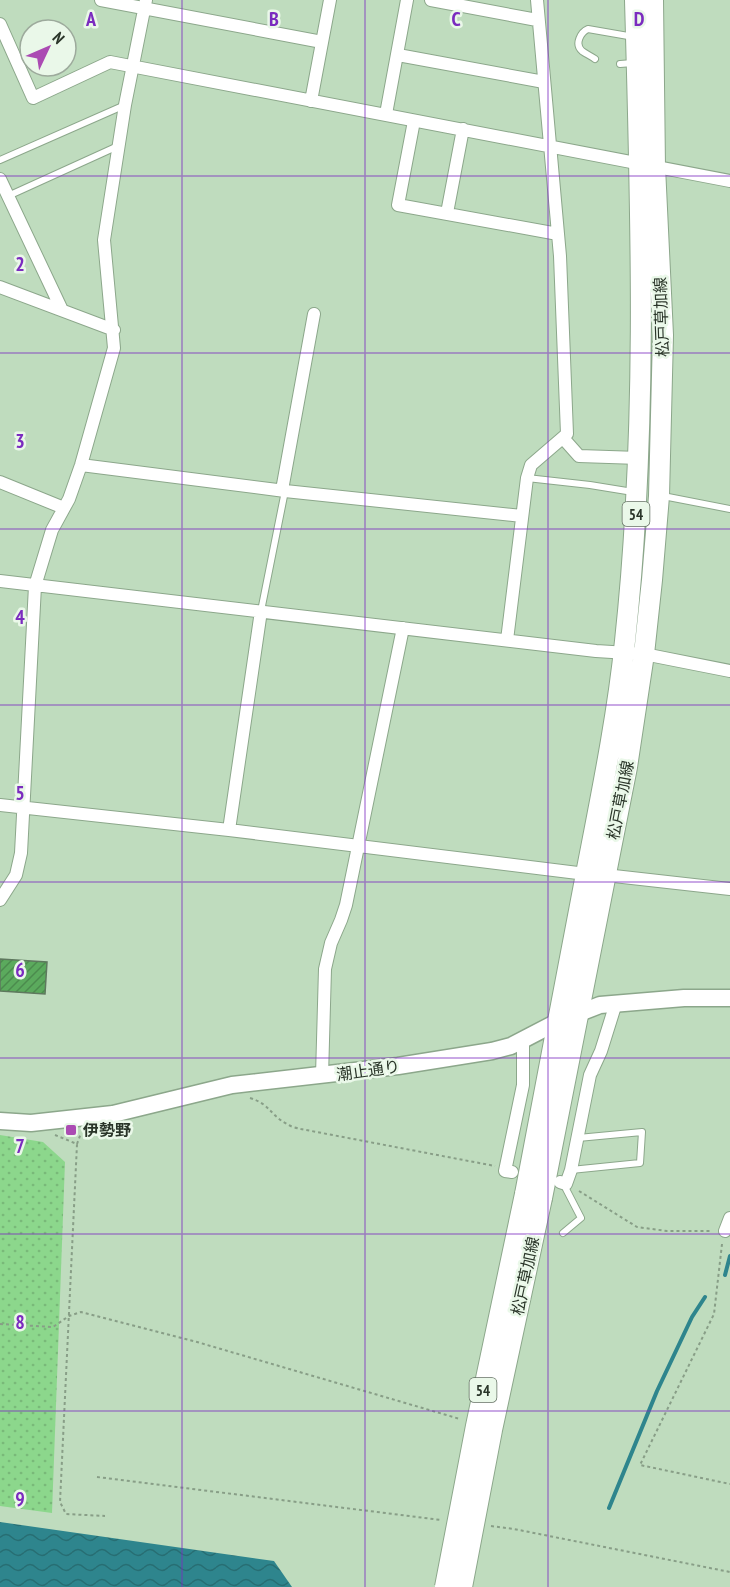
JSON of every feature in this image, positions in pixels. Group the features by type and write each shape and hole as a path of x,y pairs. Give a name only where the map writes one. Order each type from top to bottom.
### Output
{"main road":[{"name":"松戸草加線","path":"462,1587 533,1196 559,1021 596,874 627,767 644,654 659,495 663,335 647,165 628,63 636,37 635,0"},
{"name":"松戸草加線","path":"445,1587 476,1426 580,1012 607,768 624,652 638,493 653,0"}],"street":[{"path":"101,0 145,4 322,42"},
{"path":"311,101 330,0"},
{"path":"386,114 407,0"},
{"path":"431,0 537,20"},
{"path":"507,640 527,478 531,465 567,435 558,234 544,82 545,35 537,20 537,0"},
{"path":"0,900 10,886 21,853 35,586 52,530 64,508 81,465 114,348 104,240 125,105 145,4"},
{"path":"0,24 33,98 110,62 730,180"},
{"path":"398,55 544,82"},
{"path":"414,121 398,205 558,234"},
{"path":"447,213 463,129"},
{"path":"0,179 62,310"},
{"path":"0,287 114,330"},
{"path":"284,491 314,314"},
{"path":"563,438 579,456 639,458"},
{"path":"81,465 284,491 522,516"},
{"path":"0,482 64,508"},
{"path":"0,581 596,651 644,654 730,671"},
{"path":"229,830 261,611"},
{"path":"322,1076 326,962 331,943 342,920 403,628"},
{"path":"0,805 730,889"},
{"name":"潮止通り","path":"0,1121 31,1124 113,1114 232,1085 322,1076 492,1051 524,1040 559,1021 600,1005 684,998 730,998"},
{"path":"563,1183 571,1170 590,1075 601,1051 616,1003"},
{"path":"508,1172 523,1085 524,1040"},
{"path":"725,1231 730,1218"}],"lane":[{"path":"596,59 582,51 579,46 580,35 583,31 588,29 636,37"},
{"path":"0,160 125,105"},
{"path":"8,196 119,146"},
{"path":"527,478 638,493"},
{"path":"261,611 284,491"},
{"path":"659,495 730,509"},
{"path":"571,1170 640,1163 642,1132 577,1138"},
{"path":"563,1183 581,1218 563,1233"}],"path":[{"path":"242,1097 260,1101 287,1125 301,1129 500,1167 508,1172"},
{"path":"31,1124 77,1144"},
{"path":"81,1132 77,1144 60,1502 66,1514 105,1516"},
{"path":"563,1183 638,1227 667,1231 725,1231 714,1314 640,1465 730,1484"},
{"path":"0,1324 52,1327 69,1316 81,1312 197,1342 460,1419"},
{"path":"97,1478 445,1520"},
{"path":"491,1526 730,1572"}],"green space":[{"path":"0,1135 43,1142 65,1162 52,1513 0,1506"}],"water":[{"path":"0,1522 274,1561 292,1587 0,1587"}],"building":[{"path":"0,959 47,962 45,994 0,991"}],"waterway":[{"path":"725,1275 730,1256"},
{"path":"609,1508 657,1391 692,1317 705,1297"}],"place":[{"name":"伊勢野","path":"71,1130"}]}
